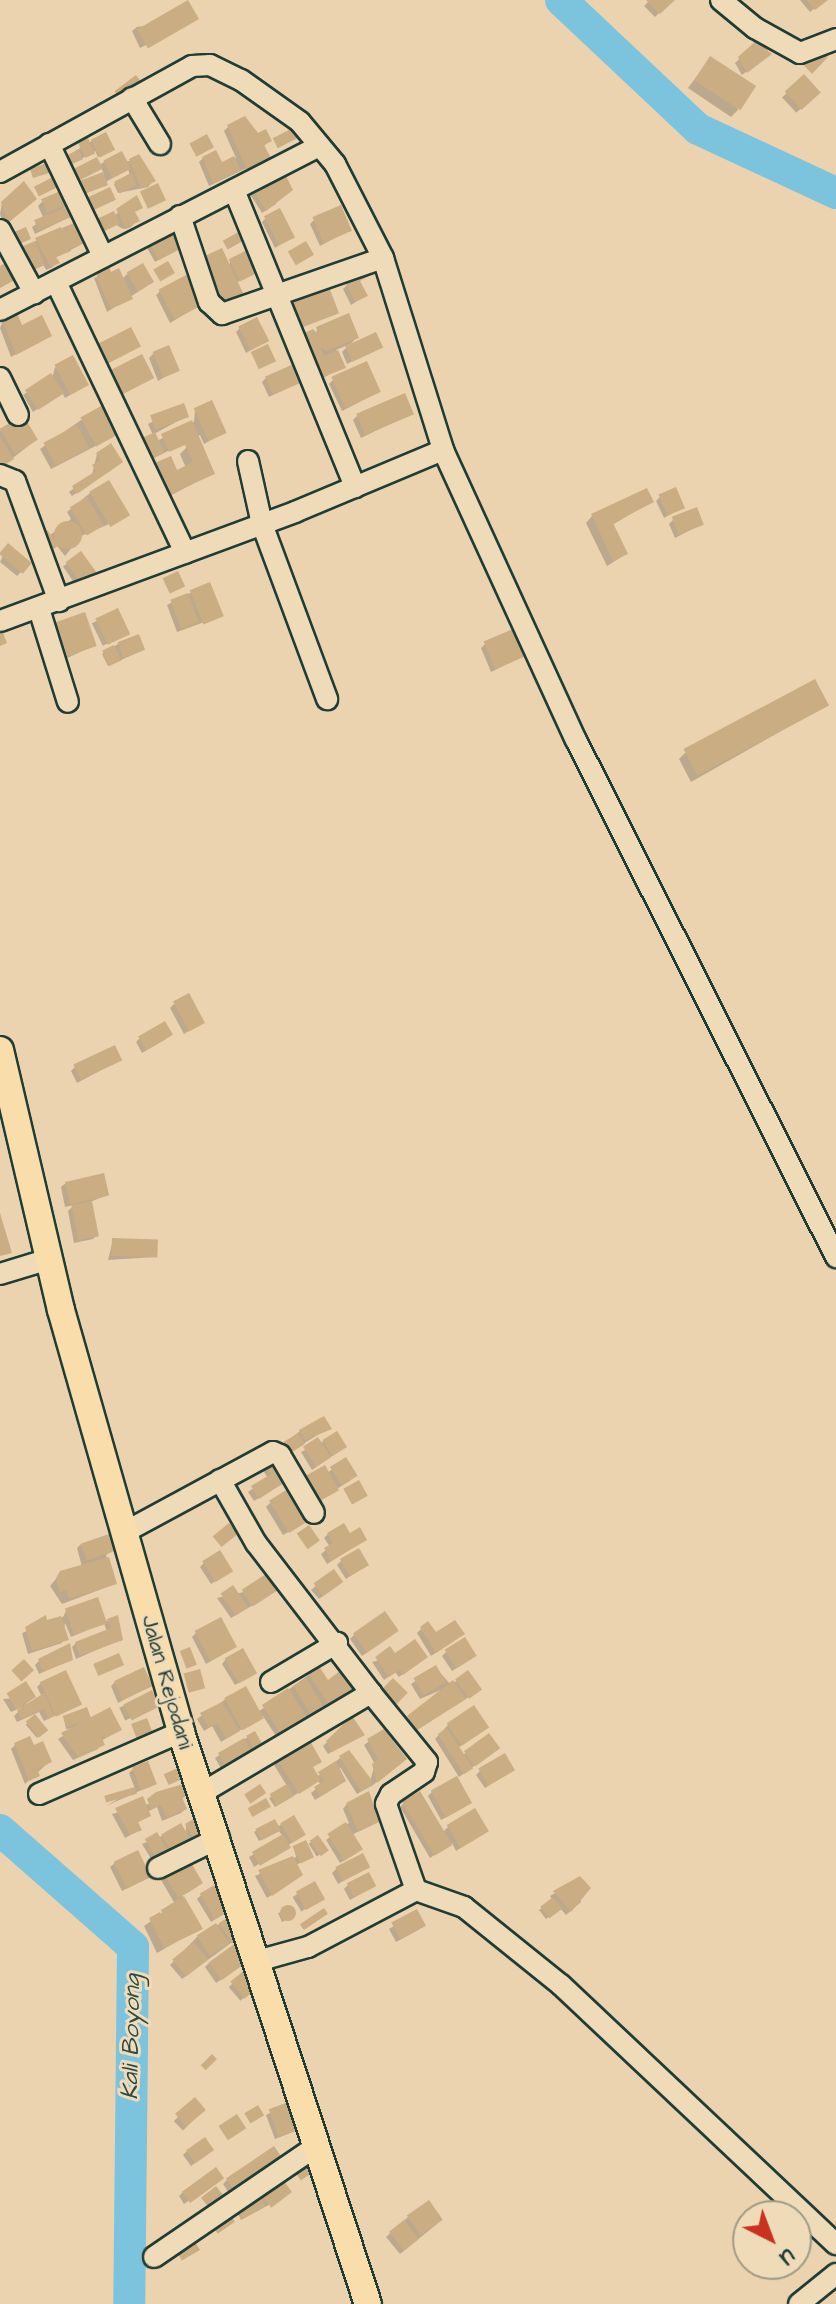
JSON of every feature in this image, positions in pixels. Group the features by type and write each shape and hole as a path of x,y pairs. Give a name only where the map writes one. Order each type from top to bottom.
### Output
{"main road":[{"name":"Jalan Rejodani","path":"0,1050 61,1310 181,1732 200,1794 219,1838 314,2148 368,2304"}],"street":[{"path":"721,0 755,28 800,53 812,52 836,39"},
{"path":"0,172 192,66 210,65 241,80 300,122 335,164 383,258 443,450 576,740 836,1257"},
{"path":"132,98 160,144"},
{"path":"49,144 103,256"},
{"path":"0,310 319,146"},
{"path":"234,190 355,487"},
{"path":"180,216 214,311 229,312 383,258"},
{"path":"0,230 34,293"},
{"path":"56,282 185,553"},
{"path":"0,378 18,415"},
{"path":"0,621 262,524 443,450"},
{"path":"248,461 262,524 327,699"},
{"path":"0,475 15,481 59,601"},
{"path":"39,609 68,702"},
{"path":"0,1274 51,1269"},
{"path":"125,1532 277,1453 314,1513"},
{"path":"220,1480 256,1543 427,1762 424,1772 391,1794 386,1804 416,1890"},
{"path":"271,1682 337,1643"},
{"path":"200,1794 371,1693"},
{"path":"39,1794 181,1732"},
{"path":"158,1868 219,1838"},
{"path":"257,1961 308,1947 416,1890 464,1907 561,1985 836,2244"},
{"path":"154,2257 314,2148"},
{"path":"799,2304 836,2274"}],"building":[{"path":"188,0 199,19 148,49 137,30"},
{"path":"646,0 675,0 660,14"},
{"path":"807,0 828,0 815,10"},
{"path":"758,39 771,46 767,50 772,54 747,73 738,57"},
{"path":"822,50 828,57 812,74 802,63"},
{"path":"710,56 756,86 740,110 694,80"},
{"path":"804,74 821,93 801,110 785,91"},
{"path":"136,75 142,83 120,99 114,91"},
{"path":"245,116 258,133 266,129 272,141 264,145 271,158 247,170 227,125"},
{"path":"295,127 300,137 278,148 273,138"},
{"path":"106,132 115,150 100,158 91,140"},
{"path":"207,134 214,147 196,157 189,143"},
{"path":"88,138 95,153 85,158 78,143"},
{"path":"79,150 83,159 63,168 59,159"},
{"path":"216,150 222,162 234,156 241,170 213,183 202,157"},
{"path":"122,151 131,169 112,178 103,161"},
{"path":"139,154 156,181 141,189 129,159"},
{"path":"97,157 103,169 73,184 67,172"},
{"path":"51,162 54,172 33,178 30,168"},
{"path":"103,172 108,185 78,197 73,183"},
{"path":"284,172 293,190 266,211 252,188"},
{"path":"131,173 137,185 120,193 114,182"},
{"path":"57,175 62,185 39,197 34,187"},
{"path":"24,181 37,199 8,223 1,202"},
{"path":"158,183 166,200 148,209 140,191"},
{"path":"110,187 116,200 89,212 83,200"},
{"path":"65,189 71,203 47,213 41,199"},
{"path":"137,195 143,208 135,212 140,221 126,228 116,209"},
{"path":"74,204 78,214 38,230 34,220"},
{"path":"341,205 352,231 323,243 312,217"},
{"path":"280,208 295,237 279,246 264,216"},
{"path":"114,211 120,224 96,235 90,222"},
{"path":"84,219 92,239 70,248 62,228"},
{"path":"174,225 185,246 159,260 148,239"},
{"path":"26,227 31,239 12,247 7,235"},
{"path":"61,227 71,251 56,257 60,263 51,267 35,238"},
{"path":"242,230 247,239 228,249 223,241"},
{"path":"35,241 45,265 26,273 16,249"},
{"path":"306,241 314,255 296,265 288,251"},
{"path":"222,248 244,294 220,305 198,259"},
{"path":"251,248 262,270 240,282 229,259"},
{"path":"12,259 21,277 0,287 0,266"},
{"path":"168,261 175,273 160,282 153,270"},
{"path":"143,263 154,282 138,292 127,272"},
{"path":"109,267 111,272 119,268 133,299 111,309 97,279 97,272"},
{"path":"365,268 369,276 360,281 368,296 355,302 346,284"},
{"path":"186,275 202,305 175,320 159,290"},
{"path":"329,287 339,313 296,330 286,303"},
{"path":"17,313 22,325 42,315 52,336 16,355 2,319"},
{"path":"349,313 359,338 326,351 320,347 324,356 338,350 346,368 318,379 300,335 313,329 319,335 316,327"},
{"path":"257,317 269,341 251,351 238,327"},
{"path":"131,327 141,347 104,366 94,346"},
{"path":"376,332 383,347 352,362 345,346"},
{"path":"268,344 276,361 259,369 251,352"},
{"path":"169,345 180,371 163,378 152,352"},
{"path":"142,354 154,378 119,396 106,372"},
{"path":"73,355 89,385 70,395 54,365"},
{"path":"367,361 381,392 345,408 331,377"},
{"path":"296,363 304,381 273,395 265,377"},
{"path":"51,373 64,393 38,410 25,390"},
{"path":"405,393 414,414 365,435 356,414"},
{"path":"212,400 227,433 208,441 194,408"},
{"path":"184,403 189,417 155,429 150,415"},
{"path":"103,405 119,434 96,446 80,418"},
{"path":"23,415 38,440 15,454 0,429"},
{"path":"192,420 215,474 163,497 150,465 171,456 177,470 193,462 185,445 169,452 161,434"},
{"path":"77,425 89,448 56,466 43,443"},
{"path":"155,432 165,453 148,461 138,440"},
{"path":"0,437 14,459 0,468"},
{"path":"111,443 123,462 77,494 72,486 96,471 92,465 100,460 96,453"},
{"path":"109,480 130,515 110,527 89,492"},
{"path":"676,487 685,508 667,516 659,494"},
{"path":"647,488 654,502 613,523 628,554 613,561 591,514"},
{"path":"87,497 104,525 87,536 70,507"},
{"path":"697,507 704,525 679,534 672,517"},
{"path":"68,521 78,525 82,535 78,545 68,549 58,545 54,535 58,525"},
{"path":"47,530 59,545 49,553 37,538"},
{"path":"8,543 32,563 23,574 0,555"},
{"path":"81,551 96,572 81,583 66,562"},
{"path":"178,571 185,586 170,594 163,578"},
{"path":"210,582 224,616 203,625 190,590"},
{"path":"188,593 199,622 181,629 170,600"},
{"path":"118,608 130,634 108,645 95,619"},
{"path":"85,612 97,646 66,656 55,622"},
{"path":"0,625 7,643 0,646"},
{"path":"513,629 525,657 495,669 484,642"},
{"path":"139,634 145,650 124,658 118,642"},
{"path":"114,645 121,660 109,666 102,650"},
{"path":"815,679 829,705 698,775 683,749"},
{"path":"189,993 205,1023 189,1031 173,1001"},
{"path":"165,1021 173,1035 146,1050 138,1036"},
{"path":"115,1045 122,1060 80,1080 73,1064"},
{"path":"104,1173 109,1195 70,1204 65,1182"},
{"path":"92,1201 99,1236 78,1240 71,1205"},
{"path":"0,1213 12,1253 0,1256"},
{"path":"112,1238 158,1240 157,1258 111,1256"},
{"path":"324,1416 332,1429 305,1440 299,1430"},
{"path":"337,1431 347,1447 333,1456 323,1440"},
{"path":"298,1433 305,1444 290,1453 284,1442"},
{"path":"318,1437 331,1457 316,1467 303,1447"},
{"path":"346,1457 358,1476 342,1486 330,1467"},
{"path":"271,1460 288,1480 259,1499 251,1486 271,1474 265,1464"},
{"path":"325,1465 339,1490 315,1504 301,1479"},
{"path":"359,1480 368,1496 352,1504 343,1489"},
{"path":"291,1487 311,1519 289,1533 269,1501"},
{"path":"229,1523 238,1534 221,1547 213,1536"},
{"path":"344,1523 350,1533 360,1527 367,1540 331,1561 324,1548 333,1543 327,1533"},
{"path":"309,1525 320,1541 308,1549 297,1534"},
{"path":"109,1534 115,1551 86,1561 81,1544"},
{"path":"359,1548 369,1565 350,1576 340,1559"},
{"path":"220,1550 233,1571 215,1582 202,1561"},
{"path":"109,1557 117,1584 69,1599 66,1590 60,1592 56,1578 60,1571"},
{"path":"334,1569 343,1582 323,1596 314,1583"},
{"path":"266,1574 277,1591 253,1607 242,1590"},
{"path":"233,1585 248,1607 236,1616 221,1593"},
{"path":"98,1597 107,1623 74,1635 65,1608"},
{"path":"385,1611 399,1631 367,1653 353,1633"},
{"path":"46,1615 47,1620 61,1616 69,1640 32,1651 25,1627"},
{"path":"118,1615 123,1640 80,1656 75,1642 111,1628 107,1619"},
{"path":"221,1617 237,1647 210,1661 195,1631"},
{"path":"455,1620 465,1634 436,1653 420,1627 428,1621 436,1632"},
{"path":"465,1637 477,1656 456,1668 445,1650"},
{"path":"415,1639 428,1657 403,1675 400,1670 389,1677 375,1657 390,1646 395,1653"},
{"path":"70,1643 73,1660 43,1672 38,1659"},
{"path":"190,1647 197,1665 187,1669 180,1651"},
{"path":"243,1648 257,1673 239,1684 225,1658"},
{"path":"119,1653 124,1665 98,1676 93,1664"},
{"path":"24,1659 34,1670 21,1682 11,1670"},
{"path":"436,1665 446,1682 423,1695 413,1678"},
{"path":"319,1666 328,1680 340,1671 356,1693 332,1709 308,1673"},
{"path":"144,1667 153,1686 123,1700 114,1681"},
{"path":"200,1669 205,1688 189,1693 184,1673"},
{"path":"66,1670 82,1704 56,1717 40,1682"},
{"path":"468,1670 482,1689 469,1699 455,1679"},
{"path":"306,1678 325,1709 312,1716 293,1686"},
{"path":"393,1678 408,1693 394,1707 379,1692"},
{"path":"453,1680 466,1699 417,1730 407,1716"},
{"path":"26,1681 36,1697 17,1709 6,1693"},
{"path":"246,1686 264,1718 242,1730 224,1698"},
{"path":"288,1688 308,1719 282,1736 262,1705"},
{"path":"152,1690 160,1706 132,1721 123,1705"},
{"path":"44,1693 54,1716 48,1719 44,1709 21,1719 17,1710"},
{"path":"222,1702 240,1731 226,1739 217,1723 209,1728 200,1713"},
{"path":"474,1705 489,1727 462,1746 447,1723"},
{"path":"87,1707 91,1718 67,1727 63,1716"},
{"path":"110,1707 122,1730 106,1738 100,1734 105,1745 78,1757 61,1733"},
{"path":"35,1714 48,1730 39,1738 26,1722"},
{"path":"352,1716 365,1735 332,1752 326,1741"},
{"path":"147,1718 153,1734 137,1740 131,1724"},
{"path":"447,1728 473,1768 464,1774 438,1734"},
{"path":"384,1729 407,1759 377,1783 372,1764 378,1760 367,1739"},
{"path":"255,1731 267,1753 258,1758 246,1736"},
{"path":"489,1733 500,1748 475,1767 464,1751"},
{"path":"30,1736 34,1745 43,1741 52,1762 37,1769 40,1776 29,1781 14,1743"},
{"path":"244,1738 254,1755 228,1770 218,1753"},
{"path":"310,1741 322,1762 313,1767 321,1780 299,1794 277,1759"},
{"path":"349,1750 371,1779 371,1785 361,1791 339,1756"},
{"path":"505,1753 515,1770 488,1786 478,1768"},
{"path":"148,1761 157,1784 141,1790 132,1767"},
{"path":"336,1761 346,1781 320,1797 314,1787 324,1781 318,1772"},
{"path":"182,1766 187,1777 169,1785 164,1774"},
{"path":"457,1776 472,1803 446,1818 431,1791"},
{"path":"190,1782 194,1793 182,1797 187,1809 167,1818 161,1805 151,1809 147,1799 156,1792"},
{"path":"260,1784 266,1793 250,1804 244,1795"},
{"path":"287,1784 294,1796 277,1806 270,1794"},
{"path":"135,1787 137,1794 106,1803 104,1796"},
{"path":"369,1791 379,1822 358,1832 346,1803"},
{"path":"420,1791 452,1845 434,1856 402,1802"},
{"path":"143,1796 151,1816 138,1822 142,1830 130,1835 115,1808"},
{"path":"266,1798 271,1807 252,1817 248,1808"},
{"path":"475,1808 489,1831 461,1848 447,1825"},
{"path":"294,1815 306,1835 292,1843 280,1823"},
{"path":"199,1816 210,1836 196,1844 185,1824"},
{"path":"275,1819 281,1831 261,1841 255,1829"},
{"path":"346,1822 363,1849 344,1861 327,1834"},
{"path":"181,1823 193,1844 173,1855 161,1835"},
{"path":"157,1832 172,1858 160,1865 145,1839"},
{"path":"283,1834 291,1848 260,1866 252,1852"},
{"path":"318,1835 329,1851 321,1856 310,1841"},
{"path":"306,1840 314,1857 300,1864 292,1846"},
{"path":"138,1850 151,1877 127,1889 114,1862"},
{"path":"363,1853 370,1867 343,1881 335,1867"},
{"path":"293,1856 303,1875 272,1896 258,1870"},
{"path":"189,1859 203,1883 178,1898 164,1874"},
{"path":"369,1872 376,1886 354,1898 347,1883"},
{"path":"580,1876 591,1888 571,1912 553,1891"},
{"path":"315,1881 325,1899 306,1910 296,1892"},
{"path":"218,1883 233,1909 215,1919 200,1894"},
{"path":"184,1896 203,1929 164,1948 149,1918 160,1912 164,1919 161,1910"},
{"path":"553,1897 562,1909 549,1919 540,1907"},
{"path":"288,1905 294,1907 294,1919 288,1921 282,1919 280,1913 282,1907"},
{"path":"324,1908 328,1914 304,1930 300,1924"},
{"path":"417,1909 426,1926 400,1939 391,1923"},
{"path":"233,1914 246,1934 232,1943 219,1923"},
{"path":"216,1923 229,1943 210,1956 197,1936"},
{"path":"194,1942 208,1959 186,1977 172,1960"},
{"path":"237,1942 250,1960 222,1980 209,1963"},
{"path":"246,1969 260,1986 244,1999 230,1982"},
{"path":"212,2054 217,2059 206,2070 201,2065"},
{"path":"195,2097 206,2110 186,2127 175,2114"},
{"path":"294,2100 304,2127 279,2136 269,2109"},
{"path":"258,2105 264,2115 250,2124 244,2113"},
{"path":"237,2114 246,2128 228,2140 219,2126"},
{"path":"205,2137 214,2150 195,2163 186,2150"},
{"path":"274,2146 282,2158 234,2190 226,2178"},
{"path":"308,2161 315,2171 301,2181 294,2171"},
{"path":"216,2167 224,2178 190,2203 182,2192"},
{"path":"283,2180 292,2192 271,2208 262,2196"},
{"path":"216,2186 223,2195 208,2206 201,2198"},
{"path":"259,2195 265,2206 243,2219 236,2208"},
{"path":"429,2200 443,2220 421,2235 407,2215"},
{"path":"228,2212 235,2222 218,2234 211,2224"},
{"path":"404,2220 419,2239 404,2251 389,2232"},
{"path":"193,2238 200,2250 182,2261 175,2248"}],"waterway":[{"path":"561,0 698,129 836,193"},
{"name":"Kali Boyong","path":"0,1830 133,1947 129,2304"}]}
